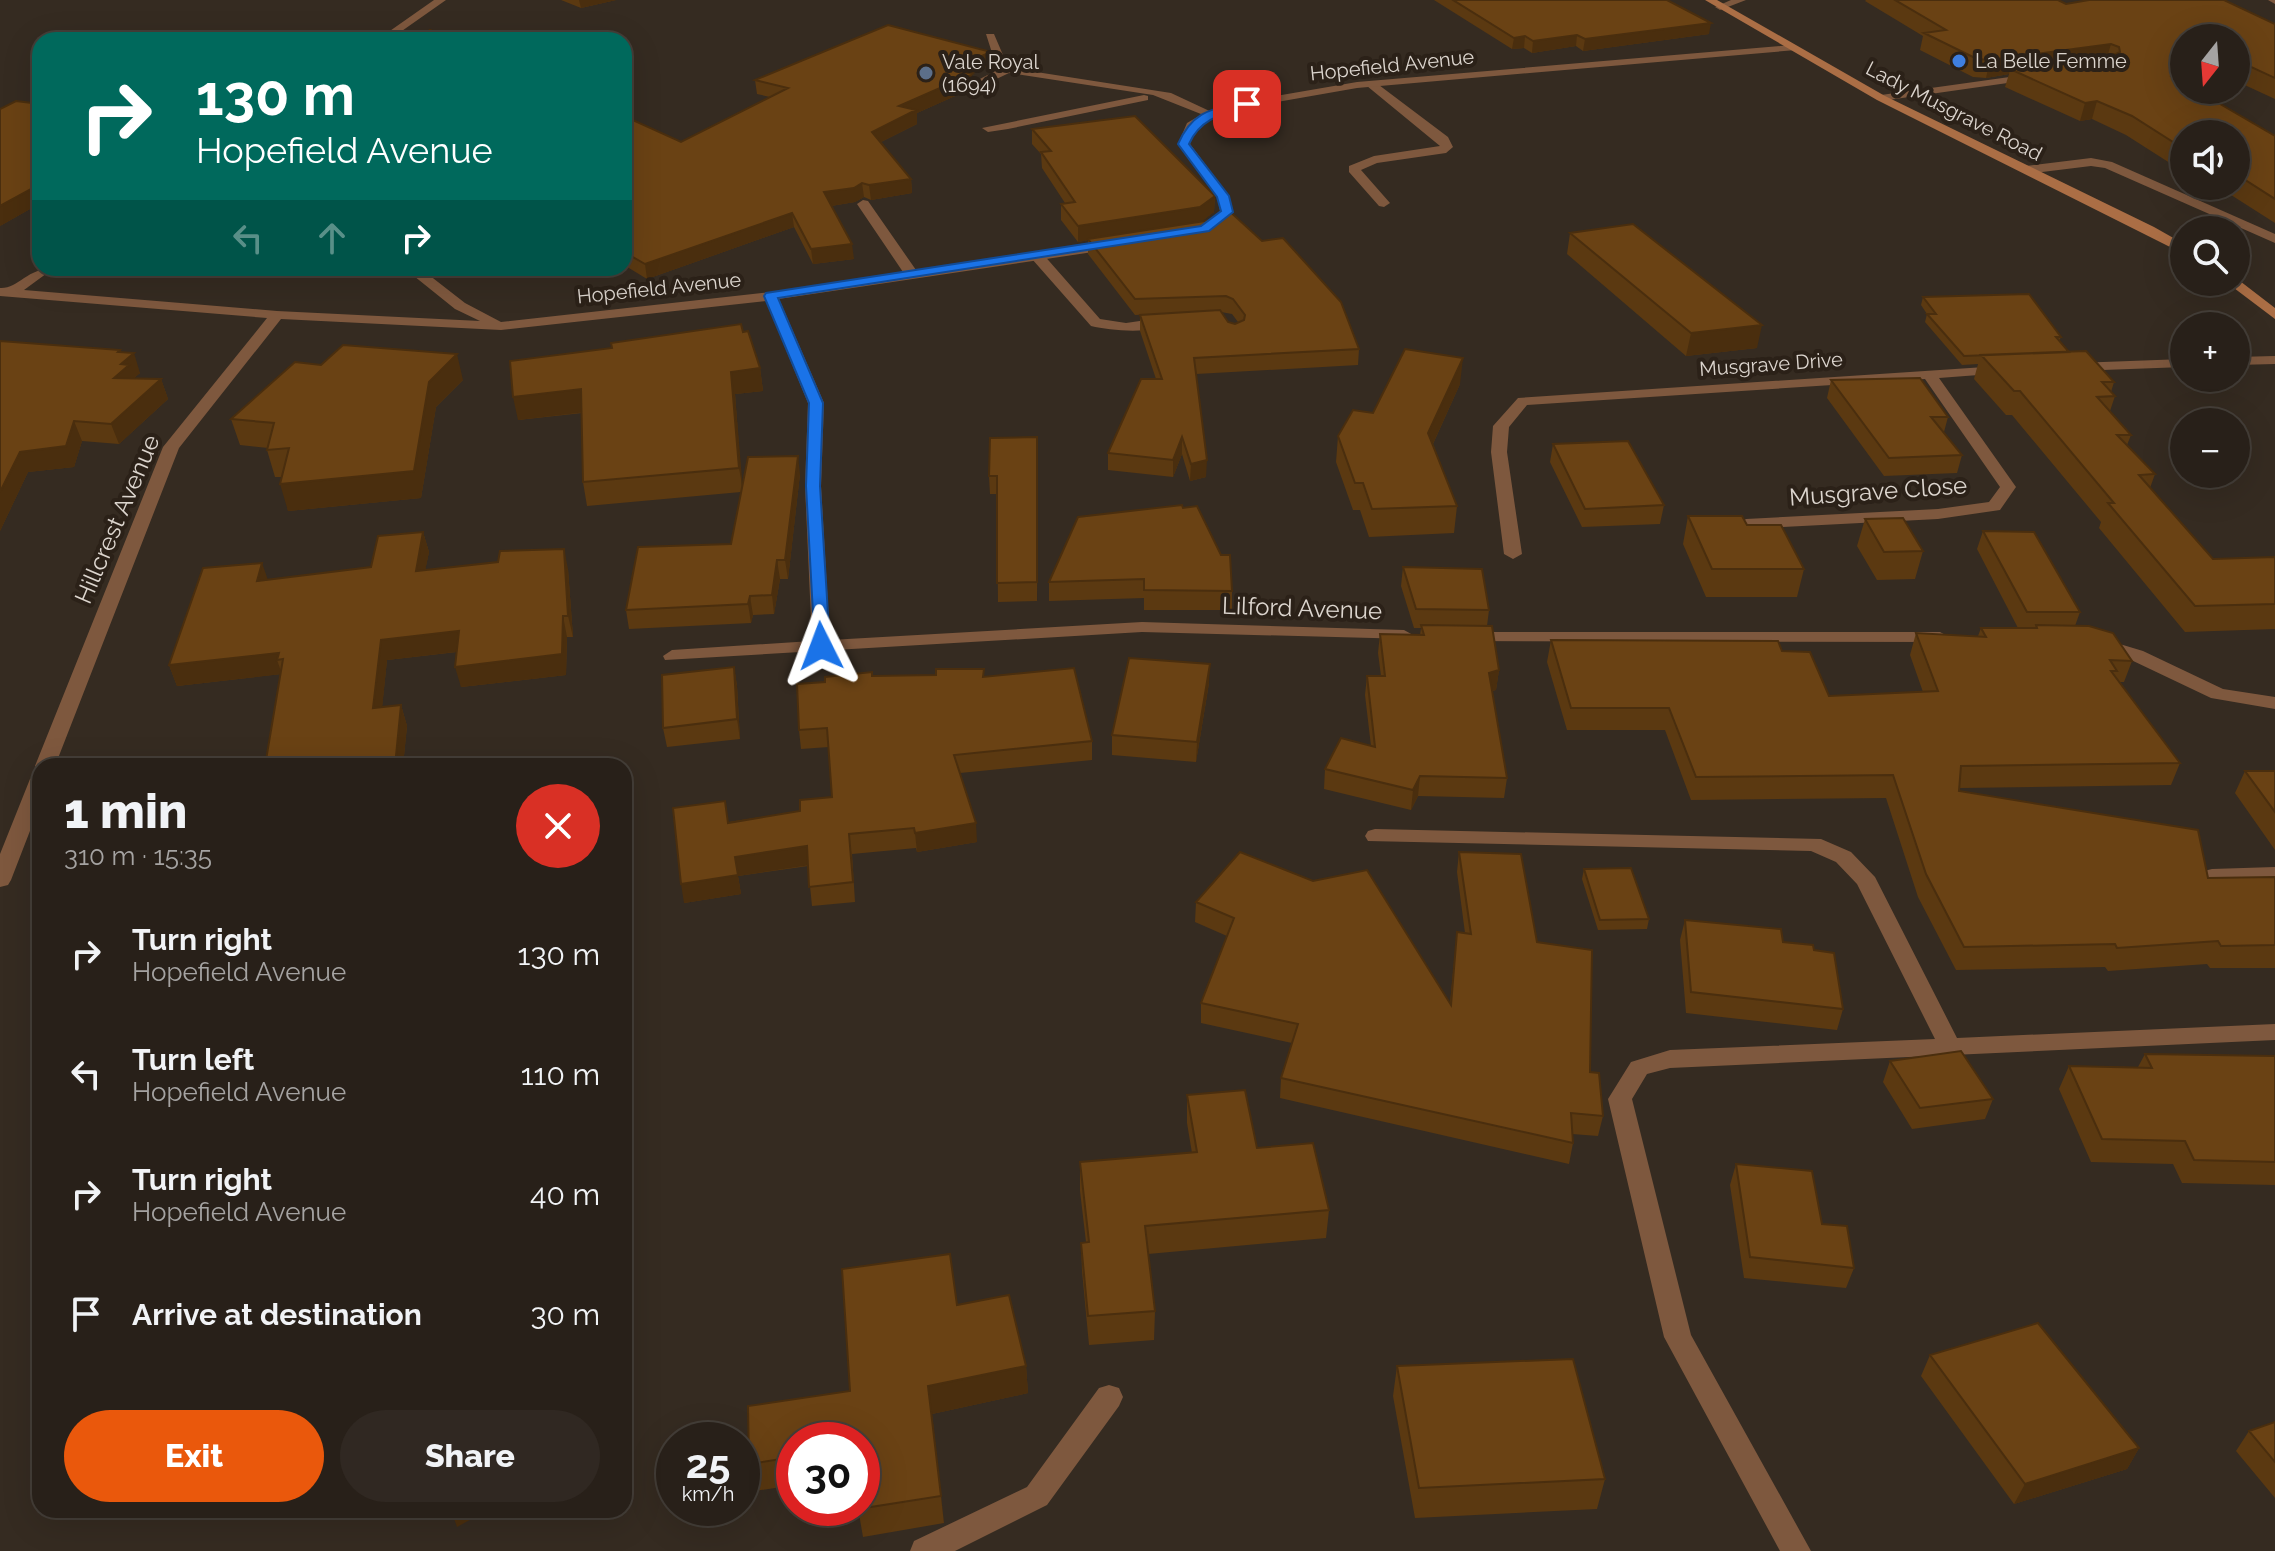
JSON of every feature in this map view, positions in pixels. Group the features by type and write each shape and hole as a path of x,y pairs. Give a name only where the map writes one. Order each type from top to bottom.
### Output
{"main road":[{"name":"Lady Musgrave Road","path":"1715,3 1881,98 2170,243"},
{"path":"2250,294 2275,315"}],"street":[{"path":"394,32 441,0"},
{"path":"1715,3 1741,0"},
{"path":"990,36 998,56 1008,69 1035,77 1164,95 1210,114"},
{"name":"Hopefield Avenue","path":"1210,114 1247,104 1371,84 1792,48"},
{"path":"980,83 1008,69"},
{"path":"1881,98 2046,75"},
{"path":"1371,84 1444,140 1447,147 1374,160 1353,169 1384,203"},
{"path":"988,128 1021,125 1106,103 1164,95"},
{"path":"1205,229 1227,212 1223,196 1184,144 1191,126 1210,114"},
{"path":"2026,170 2091,162 2108,165 2275,239"},
{"path":"863,204 912,275"},
{"name":"Hopefield Avenue","path":"5,292 277,315 501,326 771,296 1130,242"},
{"path":"1037,256 1096,323 1126,327 1185,318"},
{"path":"5,292 33,276"},
{"path":"421,276 460,306 501,326"},
{"path":"771,296 816,403 813,486 821,646"},
{"name":"Hillcrest Avenue","path":"48,758 171,447 277,315"},
{"path":"2250,361 2275,360"},
{"path":"2067,368 2170,364"},
{"name":"Musgrave Drive","path":"1513,554 1499,452 1501,426 1523,401 1928,373 2021,370"},
{"name":"Musgrave Close","path":"1746,524 1938,514 1994,506 2008,487 1928,373"},
{"name":"Lilford Avenue","path":"672,656 1142,627 1437,636 1962,637"},
{"path":"2083,639 2136,655 2218,694 2275,703"},
{"path":"0,880 32,799"},
{"path":"1375,836 1811,844 1825,847 1854,863 1867,882 1949,1044"},
{"path":"2212,876 2275,874"},
{"path":"1796,1551 1678,1337 1620,1099 1639,1068 1670,1059 1949,1044 2275,1032"},
{"path":"925,1551 1037,1496 1109,1397"}],"building":[{"path":"1453,0 1667,0 1711,23 1585,39 1577,35 1533,41 1525,36 1514,38"},
{"path":"1895,0 2058,0 2066,4 2089,0 2224,0 2275,24 2275,78 2250,66 2250,24 2170,24 2170,104 2220,104 2248,120 2170,120 2170,140 2132,116 2097,101 2085,103 2010,69 2116,54 2120,52 2119,47 2111,44 1990,60 1977,59 1924,33 1946,30"},
{"path":"888,25 991,52 952,69 972,74 899,106 916,110 872,132 911,179 869,185 862,183 854,188 824,192 852,244 811,249 792,213 645,264 632,257 632,120 681,142 788,88 755,80"},
{"path":"16,101 32,103 32,189 0,206 0,109"},
{"path":"1135,116 1215,196 1200,207 1078,226 1061,204 1075,202 1041,152 1051,151 1032,129"},
{"path":"2250,121 2275,136 2275,199 2250,183"},
{"path":"1226,208 1262,241 1283,238 1341,302 1359,349 1194,358 1207,460 1191,464 1182,437 1173,460 1108,453 1141,379 1162,379 1140,315 1220,310 1228,322 1235,324 1244,320 1245,315 1233,299 1226,296 1135,299 1088,239 1211,220"},
{"path":"1633,224 1762,325 1691,333 1570,233"},
{"path":"2029,294 2069,352 1964,356 1927,314 1936,314 1923,297"},
{"path":"741,324 743,332 748,331 760,368 731,372 739,468 583,482 581,389 513,397 510,361 612,348 611,343"},
{"path":"0,341 134,353 121,364 129,365 114,378 161,379 111,424 74,421 66,446 20,452 0,492"},
{"path":"343,345 457,354 429,382 414,471 280,484 289,448 267,450 274,423 231,419 295,362 321,365"},
{"path":"1405,349 1463,358 1428,433 1457,506 1372,509 1363,483 1355,483 1338,436 1353,410 1373,413"},
{"path":"2086,351 2114,382 2102,382 2115,396 2097,397 2131,435 2117,435 2155,474 2139,475 2213,559 2275,557 2275,604 2195,606 2108,503 2114,503 2020,391 2014,391 1981,355"},
{"path":"1920,378 1948,417 1931,417 1962,455 1889,458 1831,380"},
{"path":"1037,437 1037,582 997,583 997,476 989,476 990,438"},
{"path":"1628,441 1664,505 1585,509 1553,444"},
{"path":"798,456 785,560 777,560 772,595 750,596 748,604 626,610 638,547 731,544 748,457"},
{"path":"1182,505 1183,508 1197,506 1221,555 1230,555 1232,591 1144,590 1144,579 1049,582 1078,517"},
{"path":"1688,516 1742,516 1747,525 1781,525 1804,569 1712,569"},
{"path":"1903,518 1923,551 1884,552 1865,519"},
{"path":"1983,531 2034,532 2080,612 2027,612"},
{"path":"423,532 416,571 498,562 500,551 564,549 568,616 563,616 562,654 455,667 459,631 381,640 373,708 401,705 396,758 266,758 283,659 277,660 279,653 169,665 203,568 262,563 257,581 371,567 378,536"},
{"path":"1403,567 1482,569 1489,610 1416,609"},
{"path":"1421,625 1492,626 1499,670 1489,673 1507,778 1420,776 1413,790 1325,769 1341,738 1375,747 1367,676 1385,676 1380,634 1424,635"},
{"path":"2036,625 2089,626 2113,633 2132,661 2110,660 2117,671 2111,671 2180,763 1961,766 1959,791 2198,830 2208,878 2275,877 2275,945 2221,946 2218,941 2117,948 2115,944 1964,947 1926,874 1893,775 1696,777 1669,708 1571,708 1551,640 1778,641 1782,651 1810,652 1829,696 1938,691 1916,633 1986,637 1981,628 2037,628"},
{"path":"1129,658 1210,664 1197,742 1112,735"},
{"path":"734,667 737,719 663,728 662,675"},
{"path":"1074,668 1092,741 954,755 976,823 915,833 914,828 849,834 853,882 809,887 807,846 735,857 738,875 681,884 673,808 725,801 728,823 800,811 800,800 832,797 827,728 799,730 797,684 825,682 825,677 872,672 872,676 936,675 936,669 984,669 983,677"},
{"path":"2245,771 2275,771 2275,812"},
{"path":"1240,852 1313,881 1367,870 1451,1005 1457,932 1471,934 1459,852 1521,854 1537,942 1592,950 1590,1072 1599,1073 1603,1116 1571,1113 1573,1143 1281,1078 1298,1024 1201,1003 1234,918 1196,902"},
{"path":"1631,868 1649,919 1600,920 1584,869"},
{"path":"1685,920 1781,929 1783,942 1813,945 1814,950 1834,953 1843,1009 1691,992"},
{"path":"1961,1051 1993,1099 1920,1108 1890,1061"},
{"path":"2145,1054 2275,1056 2275,1162 2194,1160 2185,1141 2102,1139 2069,1066 2152,1068"},
{"path":"1245,1090 1257,1148 1313,1143 1329,1210 1145,1226 1155,1311 1088,1316 1081,1243 1089,1242 1080,1162 1197,1152 1187,1095"},
{"path":"1736,1164 1812,1171 1822,1224 1847,1226 1854,1268 1750,1257"},
{"path":"950,1254 957,1305 1009,1295 1026,1366 928,1386 941,1496 880,1506 880,1422 776,1422 776,1460 760,1462 760,1422 748,1422 748,1406 850,1391 842,1269"},
{"path":"2038,1323 2139,1448 2025,1484 1930,1355"},
{"path":"1573,1359 1605,1479 1419,1488 1397,1366"},
{"path":"2275,1422 2275,1462 2249,1431"}],"place":[{"name":"La Belle Femme","path":"1959,61"},
{"name":"Vale Royal (1694)","path":"926,73"}],"route":[{"path":"821,646 813,486 816,403 771,296 1205,229 1227,212 1223,196 1184,144 1191,126 1210,114 1247,104"}]}
